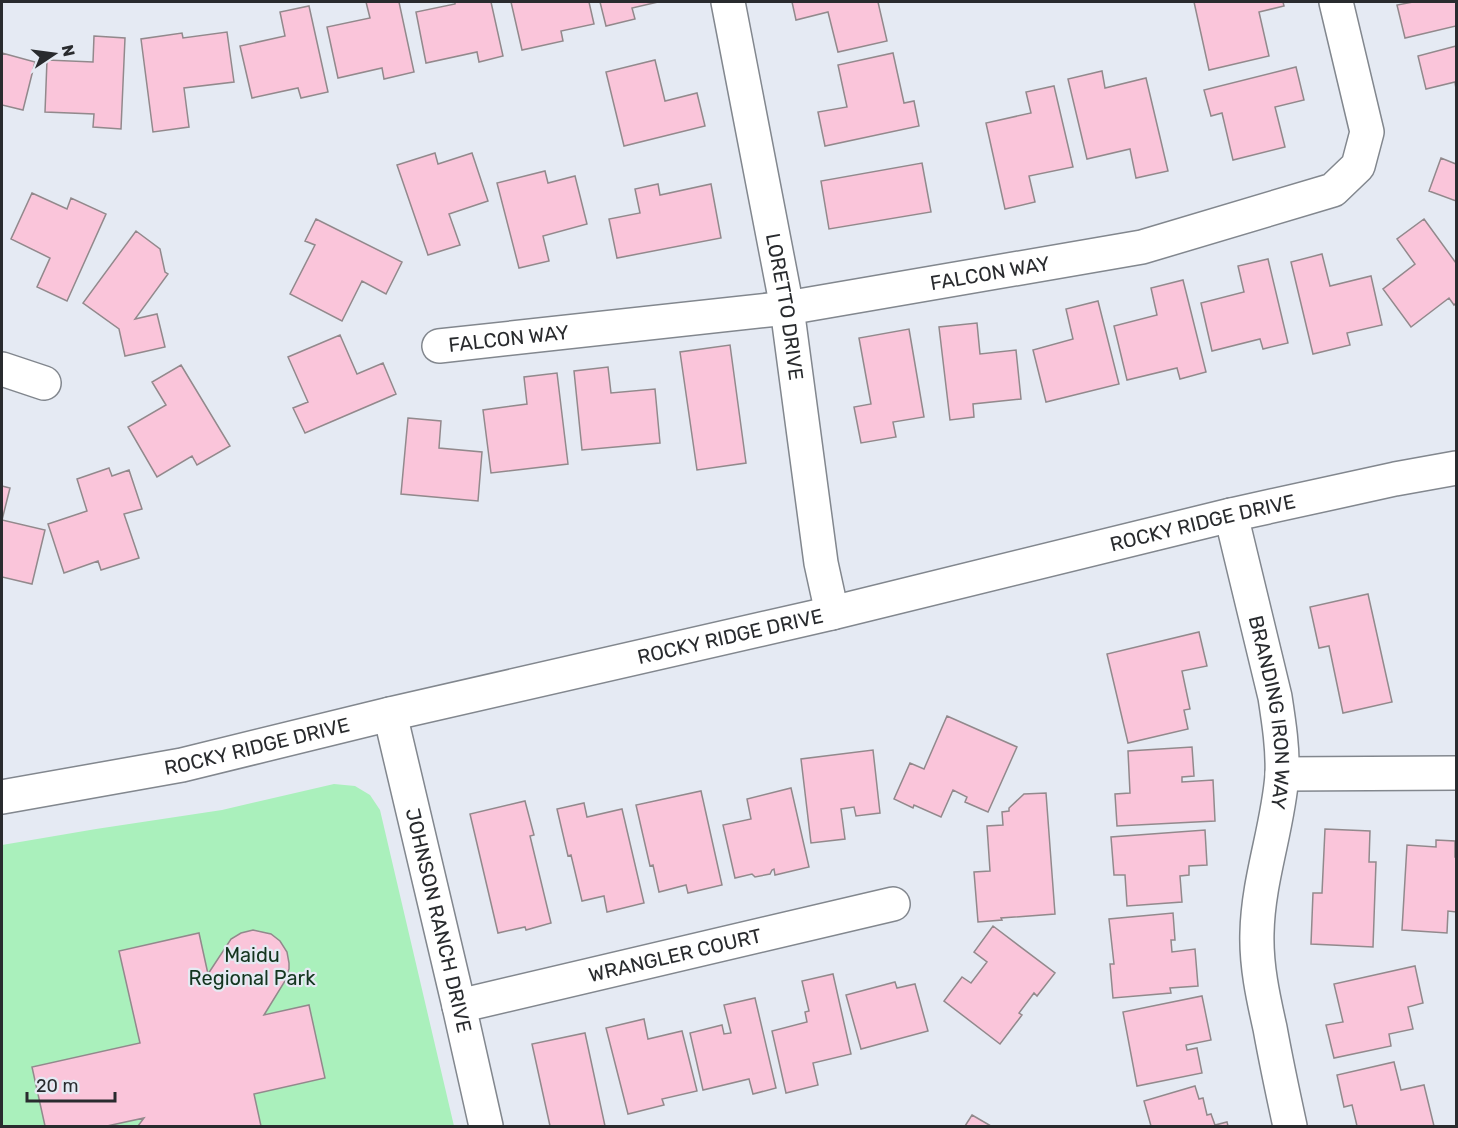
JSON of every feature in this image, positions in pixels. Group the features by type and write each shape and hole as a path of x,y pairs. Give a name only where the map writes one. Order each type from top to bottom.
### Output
{"street":[{"name":"LORETTO DRIVE","path":"728,2 787,308 821,563 832,613"},
{"name":"FALCON WAY","path":"439,346 787,308 1142,247 1333,190 1358,166 1367,132 1336,2"},
{"path":"2,369 44,384"},
{"name":"ROCKY RIDGE DRIVE","path":"2,796 182,765 390,714 832,613 1231,515 1456,468"},
{"name":"BRANDING IRON WAY","path":"1231,515 1275,697 1282,750 1282,774 1258,908 1257,934 1261,986 1290,1126"},
{"name":"JOHNSON RANCH DRIVE","path":"390,714 486,1126"},
{"path":"1282,774 1456,773"},
{"name":"WRANGLER COURT","path":"459,1006 893,904"}],"green space":[{"name":"Maidu Regional Park","path":"334,784 355,786 370,795 380,810 454,1126 2,1126 2,845 222,810"}],"building":[{"path":"366,2 399,2 414,72 384,79 382,68 338,78 327,27 370,18"},
{"path":"455,2 491,2 503,56 479,62 477,52 426,63 416,12 455,4"},
{"path":"511,2 589,2 594,24 561,31 563,41 522,50"},
{"path":"600,2 658,2 632,8 635,19 606,26"},
{"path":"792,2 878,2 887,41 838,52 828,12 796,20"},
{"path":"1194,2 1283,2 1284,6 1259,12 1269,56 1209,70"},
{"path":"1413,2 1456,2 1456,26 1405,38 1397,5"},
{"path":"309,6 328,92 301,98 298,88 252,98 240,46 285,36 280,12"},
{"path":"227,32 234,82 184,88 189,127 153,132 141,39 182,33 183,38"},
{"path":"94,36 125,38 121,129 93,127 94,114 45,112 47,60 93,62"},
{"path":"1456,46 1456,89 1455,82 1426,89 1418,56"},
{"path":"2,53 35,62 23,110 2,105"},
{"path":"893,53 904,103 914,101 919,126 825,146 818,112 847,107 838,65"},
{"path":"655,60 665,101 697,93 705,126 624,146 606,72"},
{"path":"1296,67 1304,100 1275,107 1285,147 1233,160 1222,113 1211,116 1204,90"},
{"path":"1102,71 1105,88 1146,78 1168,171 1136,178 1130,149 1087,159 1068,79"},
{"path":"1054,86 1073,167 1029,176 1035,202 1005,209 986,123 1031,113 1026,92"},
{"path":"435,153 438,164 472,153 488,201 449,214 460,245 428,255 397,165"},
{"path":"1441,158 1456,164 1456,201 1429,191"},
{"path":"922,163 931,212 829,229 821,181"},
{"path":"545,171 548,183 575,176 587,224 543,236 549,261 519,268 497,183"},
{"path":"658,184 660,195 711,184 721,238 617,258 609,219 640,213 635,189"},
{"path":"32,193 67,209 71,198 106,214 67,301 37,287 50,258 11,239"},
{"path":"316,219 402,262 386,294 362,281 342,321 290,294 315,245 305,241"},
{"path":"1424,219 1456,263 1456,303 1454,305 1449,298 1411,327 1383,289 1415,264 1397,239"},
{"path":"136,231 160,249 165,272 168,274 135,319 157,314 165,347 125,356 119,329 83,303"},
{"path":"1322,254 1330,286 1371,276 1382,325 1347,333 1350,345 1313,354 1291,262"},
{"path":"1268,259 1288,343 1263,349 1260,339 1212,351 1201,303 1244,292 1238,266"},
{"path":"1183,280 1206,372 1180,379 1177,368 1127,380 1114,326 1157,315 1151,288"},
{"path":"1098,301 1119,384 1046,402 1033,350 1073,339 1066,309"},
{"path":"977,323 980,354 1016,350 1021,399 973,404 974,417 950,420 939,327"},
{"path":"909,329 924,417 893,422 896,437 861,443 854,407 871,404 859,338"},
{"path":"340,335 357,374 383,363 396,394 305,433 293,408 308,402 288,357"},
{"path":"730,345 746,463 697,470 680,352"},
{"path":"181,365 230,446 197,465 192,456 157,477 128,427 166,405 152,382"},
{"path":"608,367 611,393 655,389 660,443 582,450 574,371"},
{"path":"557,373 568,464 491,473 483,410 527,404 524,377"},
{"path":"408,418 441,421 439,448 482,452 478,501 401,494"},
{"path":"109,468 112,476 129,470 142,509 124,514 139,558 101,570 98,561 64,573 48,524 87,511 77,479"},
{"path":"2,486 10,488 2,520"},
{"path":"2,520 45,530 32,584 2,577"},
{"path":"1368,594 1392,702 1343,713 1329,646 1319,648 1310,607"},
{"path":"1199,632 1207,666 1182,671 1190,709 1184,710 1188,729 1128,743 1107,654"},
{"path":"947,716 1017,747 988,812 965,802 967,797 953,790 941,817 894,799 910,763 924,769"},
{"path":"1192,747 1194,776 1182,777 1182,782 1213,780 1215,821 1117,826 1115,794 1130,793 1128,751"},
{"path":"873,750 880,813 856,816 854,807 841,809 845,839 811,843 801,759"},
{"path":"791,788 809,867 775,875 774,869 770,874 755,877 752,874 735,878 723,825 751,819 747,799"},
{"path":"701,791 722,885 688,893 686,885 659,892 653,865 650,866 636,805"},
{"path":"1046,793 1055,914 978,922 974,872 990,871 987,826 1003,825 1002,812 1009,811 1009,808 1024,794"},
{"path":"525,801 534,835 530,836 551,923 526,930 525,927 498,933 470,814"},
{"path":"584,803 587,817 622,809 644,903 607,912 604,896 582,901 557,809"},
{"path":"1325,829 1370,831 1369,862 1376,862 1373,947 1311,944 1313,893 1322,893"},
{"path":"1205,830 1207,865 1189,866 1189,875 1180,876 1182,902 1127,906 1125,875 1114,875 1111,837"},
{"path":"1436,840 1455,841 1456,912 1448,911 1447,933 1402,930 1407,845 1436,847"},
{"path":"1173,913 1175,940 1171,940 1172,952 1195,949 1198,986 1170,988 1171,993 1113,998 1110,964 1114,964 1109,919"},
{"path":"993,926 1055,973 1037,996 1034,993 1019,1013 1022,1015 1000,1044 944,1001 962,977 971,983 987,962 974,952"},
{"path":"253,930 271,934 280,941 287,952 289,963 285,981 264,1015 309,1005 325,1078 254,1094 261,1126 138,1126 144,1118 107,1126 45,1126 32,1067 140,1043 119,951 199,933 208,974 231,939"},
{"path":"1415,966 1423,1003 1408,1007 1413,1029 1389,1034 1391,1046 1334,1058 1326,1025 1343,1022 1334,984"},
{"path":"833,974 851,1054 813,1063 818,1085 786,1093 772,1031 807,1022 805,1012 809,1011 802,981"},
{"path":"895,982 897,988 915,984 928,1031 861,1049 846,995"},
{"path":"1202,996 1211,1040 1186,1045 1187,1050 1197,1048 1202,1073 1137,1086 1123,1012"},
{"path":"755,998 776,1088 753,1094 749,1079 703,1090 690,1033 722,1025 724,1034 731,1033 724,1005"},
{"path":"644,1019 648,1039 682,1031 697,1091 662,1099 664,1105 628,1114 606,1028"},
{"path":"585,1033 605,1126 550,1126 532,1044"},
{"path":"1394,1062 1401,1090 1424,1085 1434,1126 1357,1126 1352,1105 1344,1107 1337,1075"},
{"path":"1195,1086 1199,1099 1203,1098 1207,1115 1211,1114 1215,1125 1227,1122 1228,1126 1151,1126 1144,1101"},
{"path":"972,1115 991,1126 965,1126"}]}
